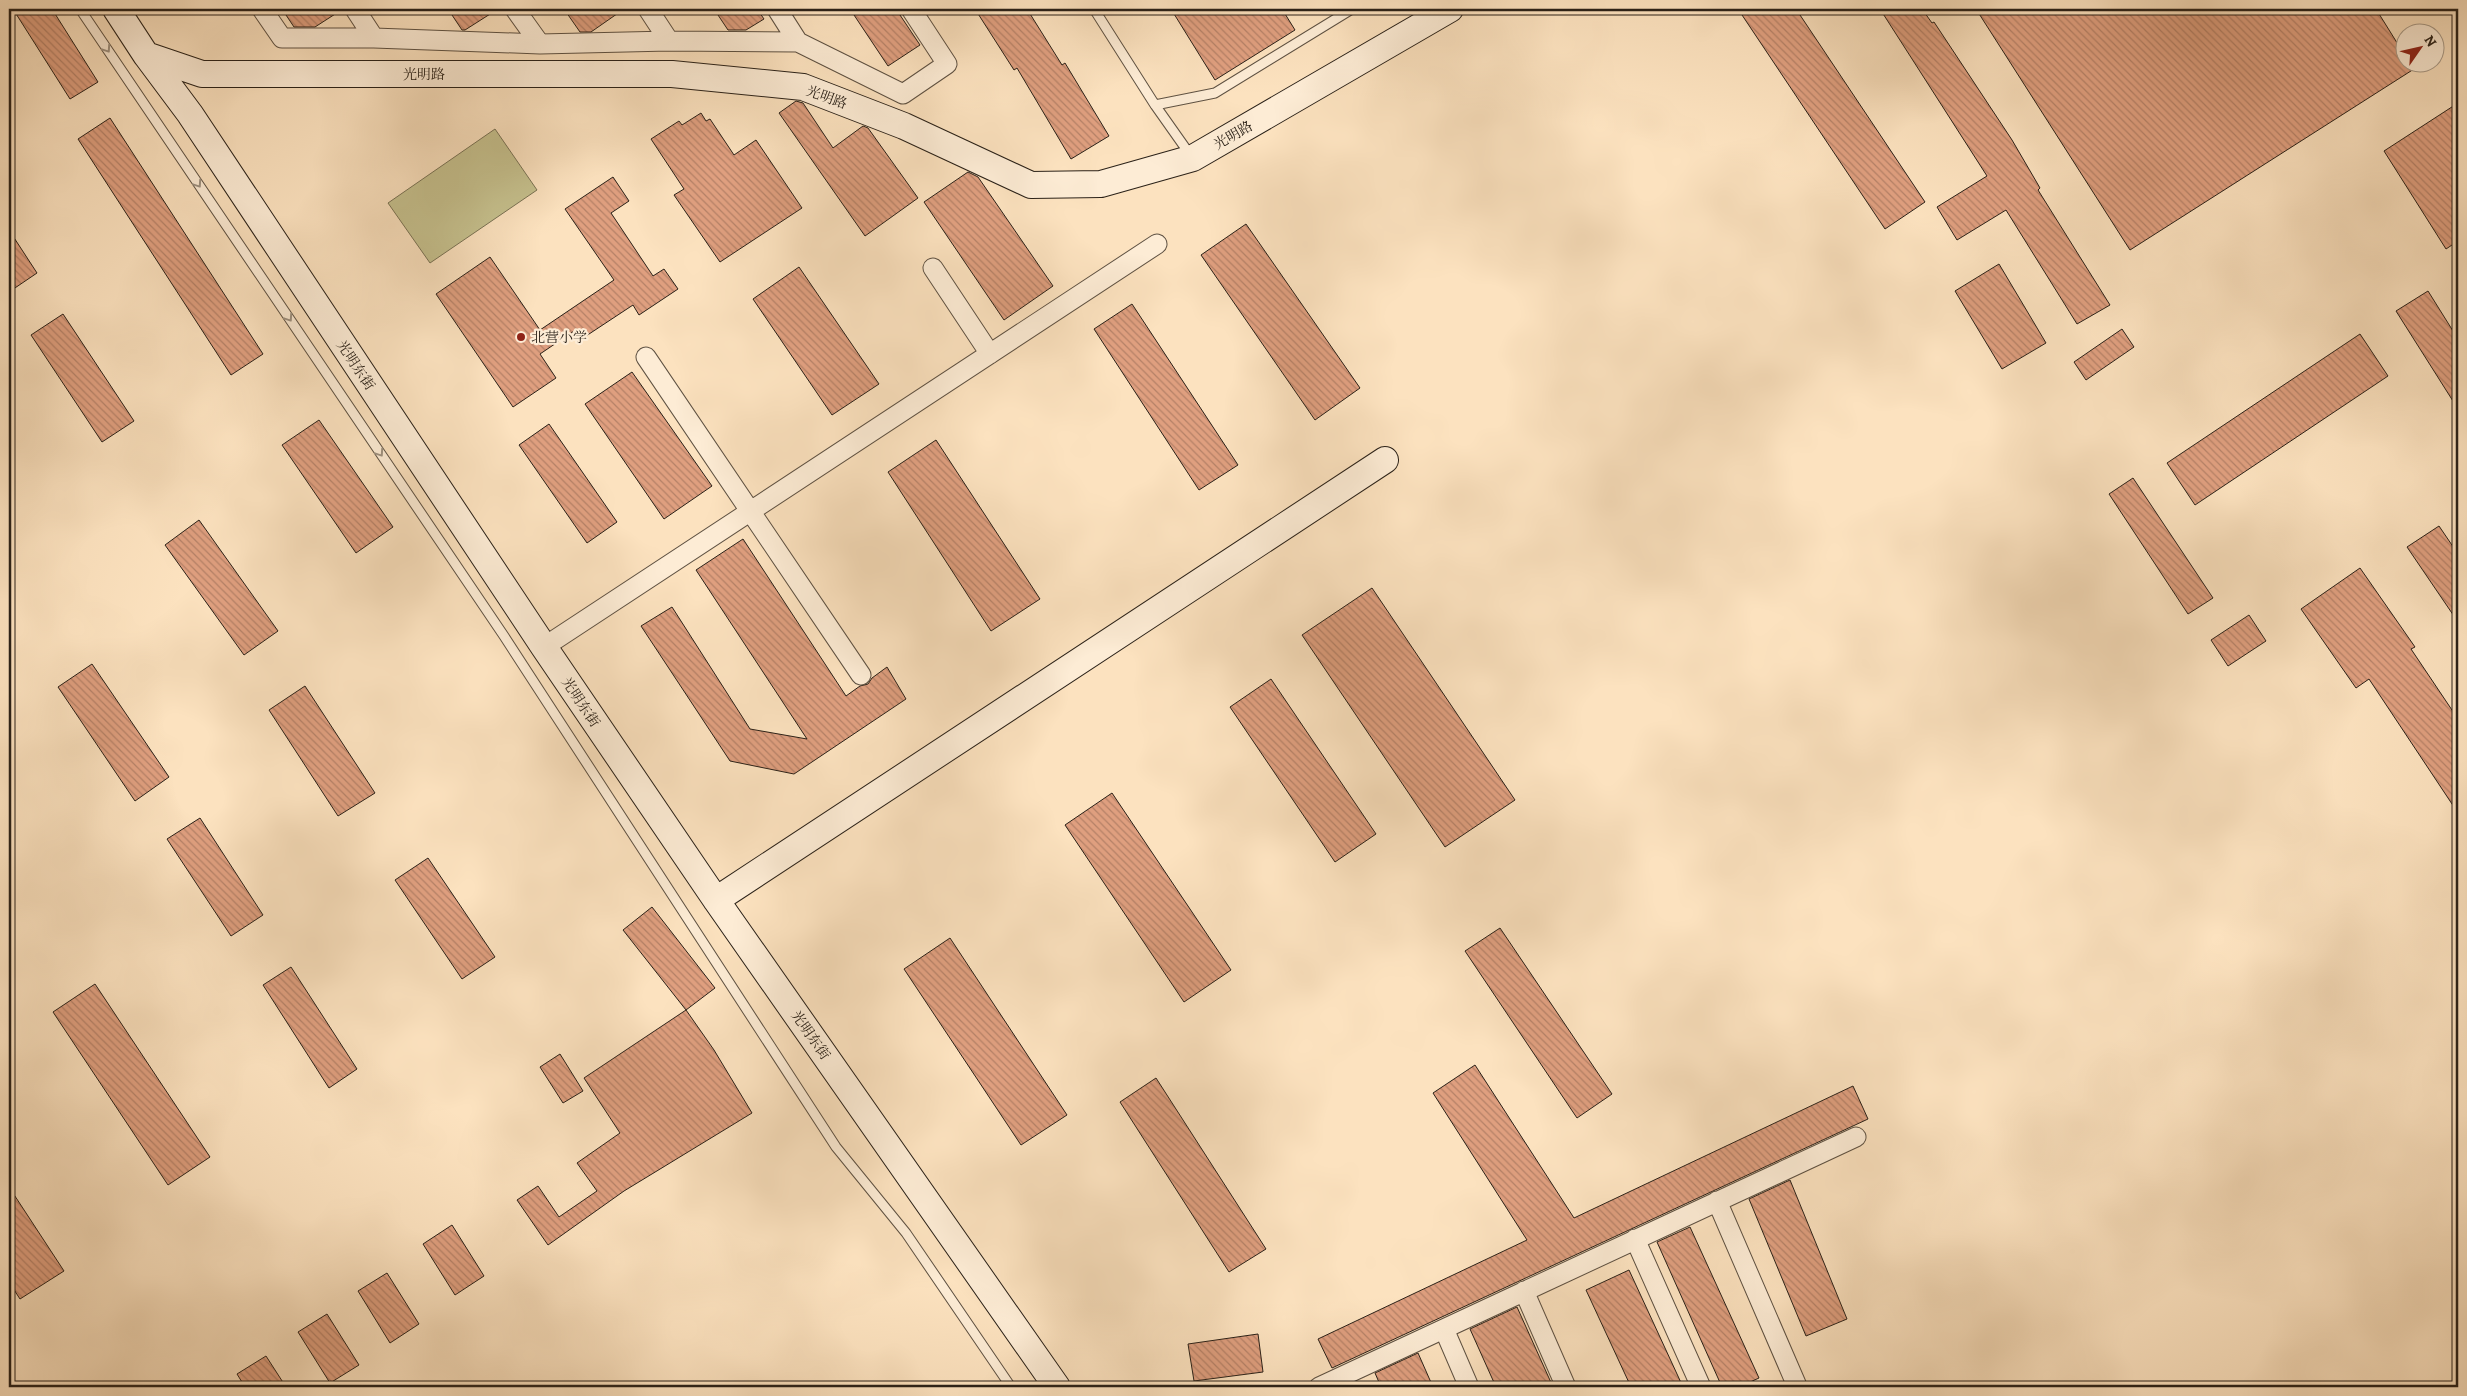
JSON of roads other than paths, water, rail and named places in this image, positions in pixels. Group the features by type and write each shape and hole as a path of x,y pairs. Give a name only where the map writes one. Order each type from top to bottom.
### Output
{"street":[{"name":"光明东街","path":"116,9 146,55 190,114 544,647 716,900 1056,1387"},
{"path":"262,9 282,38 374,38 540,44 669,41 798,42 903,94 947,64 911,9"},
{"path":"355,9 374,38"},
{"path":"515,9 540,44"},
{"path":"648,9 669,41"},
{"path":"777,9 798,42"},
{"name":"光明路","path":"146,55 202,74 672,74 802,87 904,126 1031,185 1101,184 1193,158 1450,9"},
{"path":"190,114 202,74"},
{"path":"544,647 1157,244"},
{"path":"933,268 990,354"},
{"path":"646,357 862,675"},
{"path":"716,900 1386,460"},
{"path":"1326,1386 1524,1291 1856,1137"},
{"path":"1717,1201 1797,1386 1794,1387"},
{"path":"1635,1239 1701,1387"},
{"path":"1524,1291 1566,1387"},
{"path":"1444,1329 1469,1387"}],"lane":[{"path":"80,9 504,636 836,1147 906,1233 1011,1387"},
{"path":"1094,9 1155,105 1193,158"},
{"path":"1155,105 1215,94 1352,9"}],"place":[{"name":"北营小学","path":"521,337"}]}
